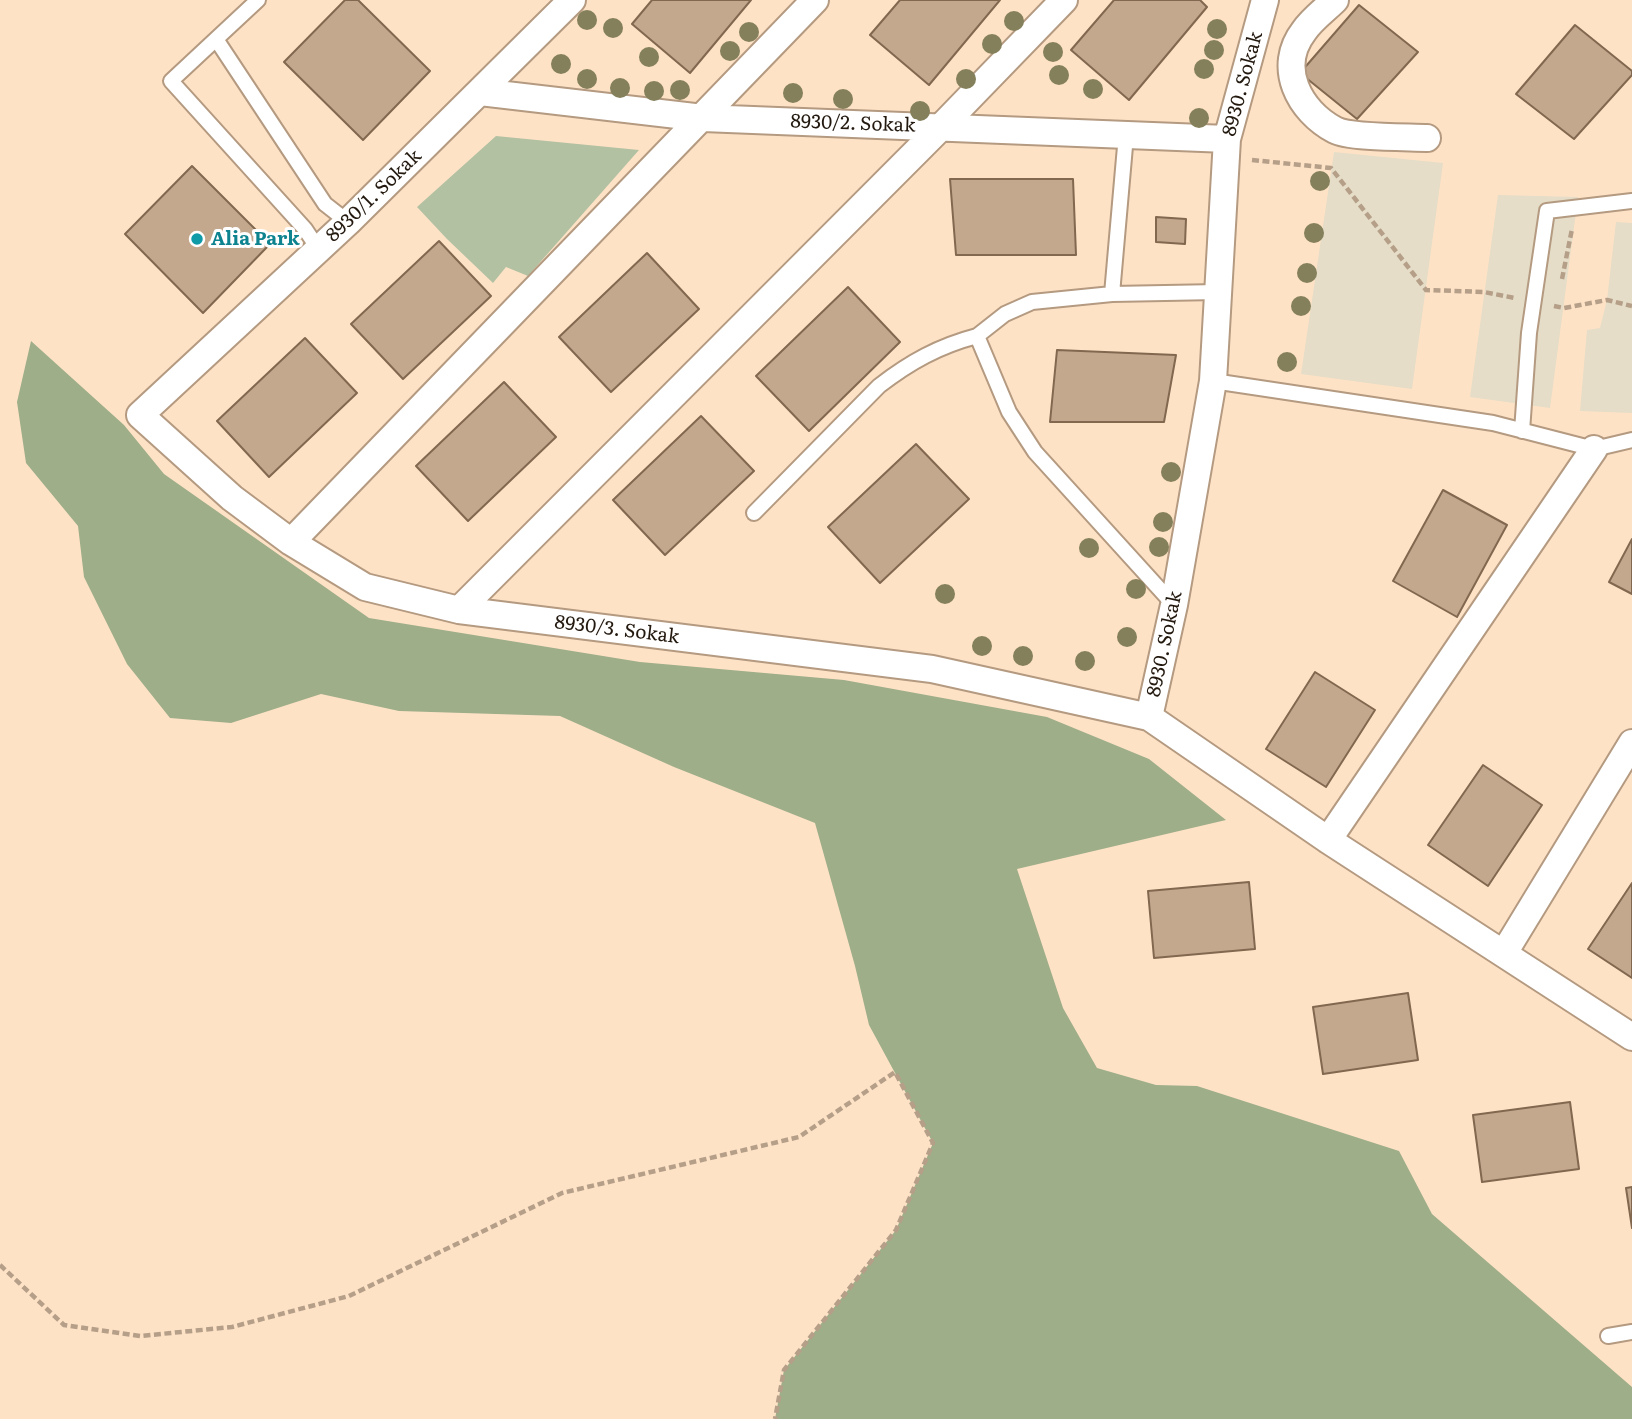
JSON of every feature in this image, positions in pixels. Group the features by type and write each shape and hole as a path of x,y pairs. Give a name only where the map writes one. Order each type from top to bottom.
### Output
{"street":[{"name":"8930/1. Sokak","path":"140,415 319,250 572,0"},
{"path":"291,542 815,0"},
{"path":"459,610 1065,0"},
{"name":"8930. Sokak","path":"1265,0 1227,139 1213,381 1174,604 1149,717 1328,840 1632,1037"},
{"path":"1335,0 1303,32 1294,54 1291,69 1293,85 1309,110 1337,131 1374,136 1427,138"},
{"name":"8930/2. Sokak","path":"480,92 703,118 1227,139"},
{"name":"8930/3. Sokak","path":"140,415 232,498 291,542 366,587 459,610 932,669 1149,717"},
{"path":"1328,840 1594,449"},
{"path":"1504,953 1632,743"}],"lane":[{"path":"258,0 171,81 305,229 319,250"},
{"path":"216,39 326,204 348,222"},
{"path":"1112,294 1126,135"},
{"path":"1522,431 1529,334 1547,211 1632,201"},
{"path":"754,513 879,386 927,353 976,336 1005,314 1032,302 1112,294 1218,292"},
{"path":"976,336 1009,412 1035,452 1174,604"},
{"path":"1213,381 1493,423 1594,449 1632,440"},
{"path":"1608,1336 1632,1332"}],"path":[{"path":"1266,161 1331,168 1426,290 1484,292"},
{"path":"1561,282 1577,206"},
{"path":"1556,307 1558,294"},
{"path":"1564,308 1607,300 1632,306"},
{"path":"0,1265 64,1325 140,1336 232,1326 349,1296 562,1193 799,1137 895,1072 933,1143 896,1230 784,1370 775,1419"}],"shaded area":[{"path":"1334,152 1443,163 1412,389 1301,374"},
{"path":"1498,195 1578,197 1550,408 1470,397"},
{"path":"1616,222 1632,223 1632,413 1580,411 1587,330 1600,328 1607,300"}],"green space":[{"path":"496,136 639,150 528,276 506,267 493,283 417,207"},
{"path":"31,341 124,425 164,474 369,618 640,662 844,680 1047,717 1149,759 1226,820 1017,869 1063,1008 1097,1068 1156,1085 1197,1086 1399,1151 1432,1214 1632,1387 1632,1419 775,1419 784,1370 896,1230 933,1143 869,1025 815,823 674,767 560,716 399,711 321,694 231,723 170,718 127,664 84,577 78,526 26,463 17,402"}],"building":[{"path":"345,0 358,0 430,71 363,140 284,62"},
{"path":"652,0 751,0 690,73 632,24"},
{"path":"900,0 1000,0 929,85 870,35"},
{"path":"1114,0 1200,0 1207,7 1129,100 1071,50"},
{"path":"1359,5 1418,52 1357,119 1300,73"},
{"path":"1575,25 1632,71 1632,75 1574,139 1516,94"},
{"name":"Alia Park","path":"192,166 270,244 203,313 125,234"},
{"path":"950,179 1073,179 1076,255 956,255"},
{"path":"1156,217 1186,219 1185,244 1156,242"},
{"path":"439,241 491,296 403,379 351,324"},
{"path":"647,253 699,309 611,392 559,337"},
{"path":"848,287 900,342 809,431 756,376"},
{"path":"305,338 357,393 269,477 217,421"},
{"path":"1057,350 1176,355 1164,422 1050,422"},
{"path":"504,382 556,437 468,521 416,466"},
{"path":"701,416 754,471 665,555 613,500"},
{"path":"916,444 969,499 880,583 828,527"},
{"path":"1443,490 1507,525 1457,617 1393,581"},
{"path":"1632,539 1632,594 1609,582"},
{"path":"1315,672 1375,710 1326,787 1266,749"},
{"path":"1483,765 1542,805 1488,886 1428,845"},
{"path":"1249,882 1255,949 1154,958 1148,891"},
{"path":"1632,883 1632,978 1588,949"},
{"path":"1408,993 1418,1060 1323,1074 1313,1007"},
{"path":"1570,1102 1579,1169 1482,1182 1473,1115"},
{"path":"1632,1187 1632,1228 1626,1188"}],"place":[{"name":"Alia Park","path":"197,239"}]}
